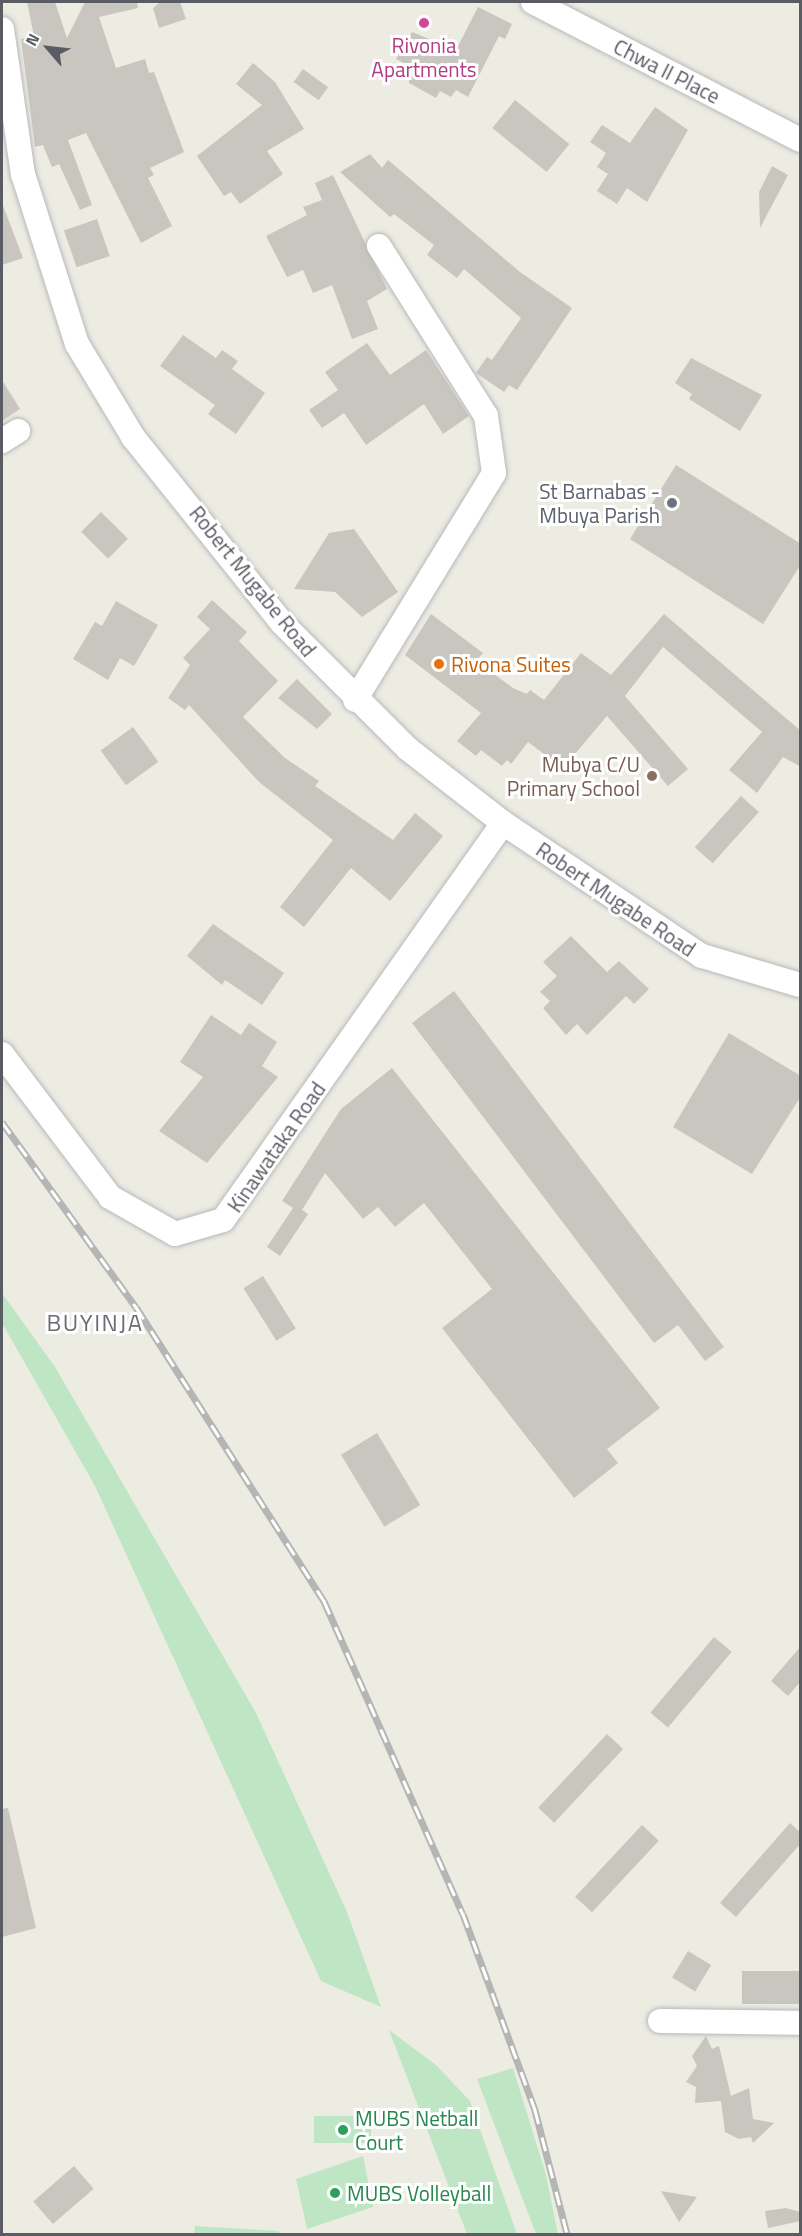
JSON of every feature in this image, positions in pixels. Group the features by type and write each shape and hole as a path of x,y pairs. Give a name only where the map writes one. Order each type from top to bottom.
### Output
{"street":[{"name":"Chwa II Place","path":"533,2 801,140"},
{"name":"Robert Mugabe Road","path":"2,29 22,174 76,344 133,437 282,623 355,700 503,823 702,957 801,985"},
{"path":"355,700 494,474 486,416 379,246"},
{"name":"Kinawataka Road","path":"2,1054 110,1197 175,1234 224,1220 503,823"},
{"path":"660,2021 801,2023"}],"green space":[{"path":"2,1293 55,1367 256,1713 347,1912 381,2007 321,1981 95,1486 2,1323"},
{"path":"389,2030 436,2065 470,2101 517,2234 467,2234"},
{"path":"513,2068 546,2175 558,2234 536,2234 477,2079"},
{"name":"MUBS Netball Court","path":"314,2116 371,2116 371,2143 314,2143"},
{"name":"MUBS Volleyball","path":"363,2156 373,2207 307,2229 296,2179"},
{"path":"195,2226 279,2231 279,2234 194,2234"}],"building":[{"path":"27,2 55,2 67,38 85,2 137,2 138,8 99,17 116,68 145,59 149,73 154,72 184,152 150,168 154,175 148,178 172,226 141,243 86,133 68,140 92,205 80,210 59,164 52,167 43,145 35,147 21,39 34,36"},
{"path":"160,2 180,2 186,19 159,28 153,8"},
{"path":"478,7 512,24 505,39 499,36 468,97 456,90 451,97 440,91 436,98 409,83 411,67 396,59 412,32 456,50"},
{"path":"253,63 275,82 304,129 267,151 283,174 240,204 231,192 224,196 197,156 262,105 236,84"},
{"path":"303,69 328,87 319,100 294,82"},
{"path":"515,100 569,144 547,172 492,128"},
{"path":"655,107 688,130 647,202 627,188 617,204 597,191 608,174 597,167 606,153 590,142 602,125 630,143"},
{"path":"370,154 382,168 388,160 520,272 572,308 517,390 509,385 504,392 476,373 487,357 492,360 521,318 464,269 457,278 427,255 434,245 394,214 390,217 340,172"},
{"path":"772,166 788,175 760,228 759,192"},
{"path":"333,175 387,289 367,301 378,329 352,339 332,285 313,293 303,270 287,277 266,236 307,215 303,207 322,200 315,183"},
{"path":"2,203 23,258 2,265"},
{"path":"97,219 110,256 77,267 64,230"},
{"path":"183,335 216,358 222,350 238,361 232,369 265,393 236,434 208,414 215,405 160,366"},
{"path":"367,343 390,375 426,350 469,416 443,434 424,404 366,445 344,413 322,428 309,410 338,390 325,372"},
{"path":"691,358 762,395 740,431 689,399 692,394 675,383"},
{"path":"2,380 20,409 2,421"},
{"path":"676,465 801,544 801,564 763,624 630,539"},
{"path":"101,512 128,539 108,559 81,532"},
{"path":"354,529 398,592 362,617 335,592 294,589 329,533"},
{"path":"212,600 247,632 239,641 278,681 243,717 285,758 319,781 315,786 393,840 415,813 443,836 390,901 351,868 304,927 280,907 333,840 259,782 189,705 185,710 168,698 190,665 183,658 210,629 197,617"},
{"path":"116,601 158,625 134,666 120,658 108,680 73,659 95,622 102,626"},
{"path":"431,614 483,653 476,661 513,688 527,694 530,690 544,700 581,653 611,675 664,614 801,731 801,767 783,757 757,793 729,770 762,732 663,647 625,696 688,769 668,786 607,716 563,768 528,742 511,764 507,760 502,766 481,750 476,756 457,741 481,713 405,655"},
{"path":"297,679 332,714 317,729 278,698"},
{"path":"133,727 158,762 126,785 101,751"},
{"path":"741,796 759,812 713,863 695,847"},
{"path":"213,924 284,973 262,1005 225,980 222,985 187,956"},
{"path":"571,936 607,972 619,961 649,989 634,1004 626,996 587,1035 577,1024 566,1035 543,1008 550,1001 540,992 557,976 543,962"},
{"path":"454,991 724,1347 705,1361 678,1325 654,1343 412,1023"},
{"path":"211,1015 241,1035 249,1023 277,1042 262,1066 278,1077 207,1163 159,1131 203,1077 180,1062"},
{"path":"729,1033 801,1076 801,1096 752,1174 673,1127"},
{"path":"392,1068 660,1408 607,1449 618,1463 574,1498 442,1328 492,1289 424,1203 395,1227 378,1207 363,1219 325,1173 302,1210 308,1214 280,1256 267,1247 293,1208 282,1201 341,1109"},
{"path":"263,1276 296,1329 276,1341 243,1288"},
{"path":"377,1433 420,1505 384,1527 341,1455"},
{"path":"714,1637 732,1652 668,1728 650,1713"},
{"path":"801,1646 801,1681 788,1696 771,1681"},
{"path":"607,1734 623,1749 554,1823 538,1808"},
{"path":"8,1808 36,1928 2,1937 2,1809"},
{"path":"790,1823 801,1833 801,1843 736,1917 720,1903"},
{"path":"642,1825 659,1841 592,1912 575,1897"},
{"path":"688,1951 711,1965 695,1991 672,1978"},
{"path":"742,1971 800,1971 800,2004 742,2004"},
{"path":"706,2036 712,2049 719,2046 731,2096 749,2088 753,2119 774,2123 753,2143 751,2137 739,2139 725,2132 721,2101 695,2103 696,2087 686,2082 697,2066 692,2056"},
{"path":"74,2166 94,2189 53,2224 33,2201"},
{"path":"661,2191 697,2197 679,2222"},
{"path":"786,2208 801,2212 801,2221 768,2228 765,2211"}],"railway":[{"path":"2,1122 136,1307 324,1601 463,1914 535,2110 567,2234"}],"place":[{"name":"Rivonia Apartments","path":"424,23"},
{"name":"St Barnabas - Mbuya Parish","path":"672,503"},
{"name":"Rivona Suites","path":"439,664"},
{"name":"Mubya C/U Primary School","path":"652,776"},
{"name":"MUBS Netball Court","path":"343,2130"},
{"name":"MUBS Volleyball","path":"335,2193"}],"district":[{"name":"BUYINJA","path":"95,1323"}]}
